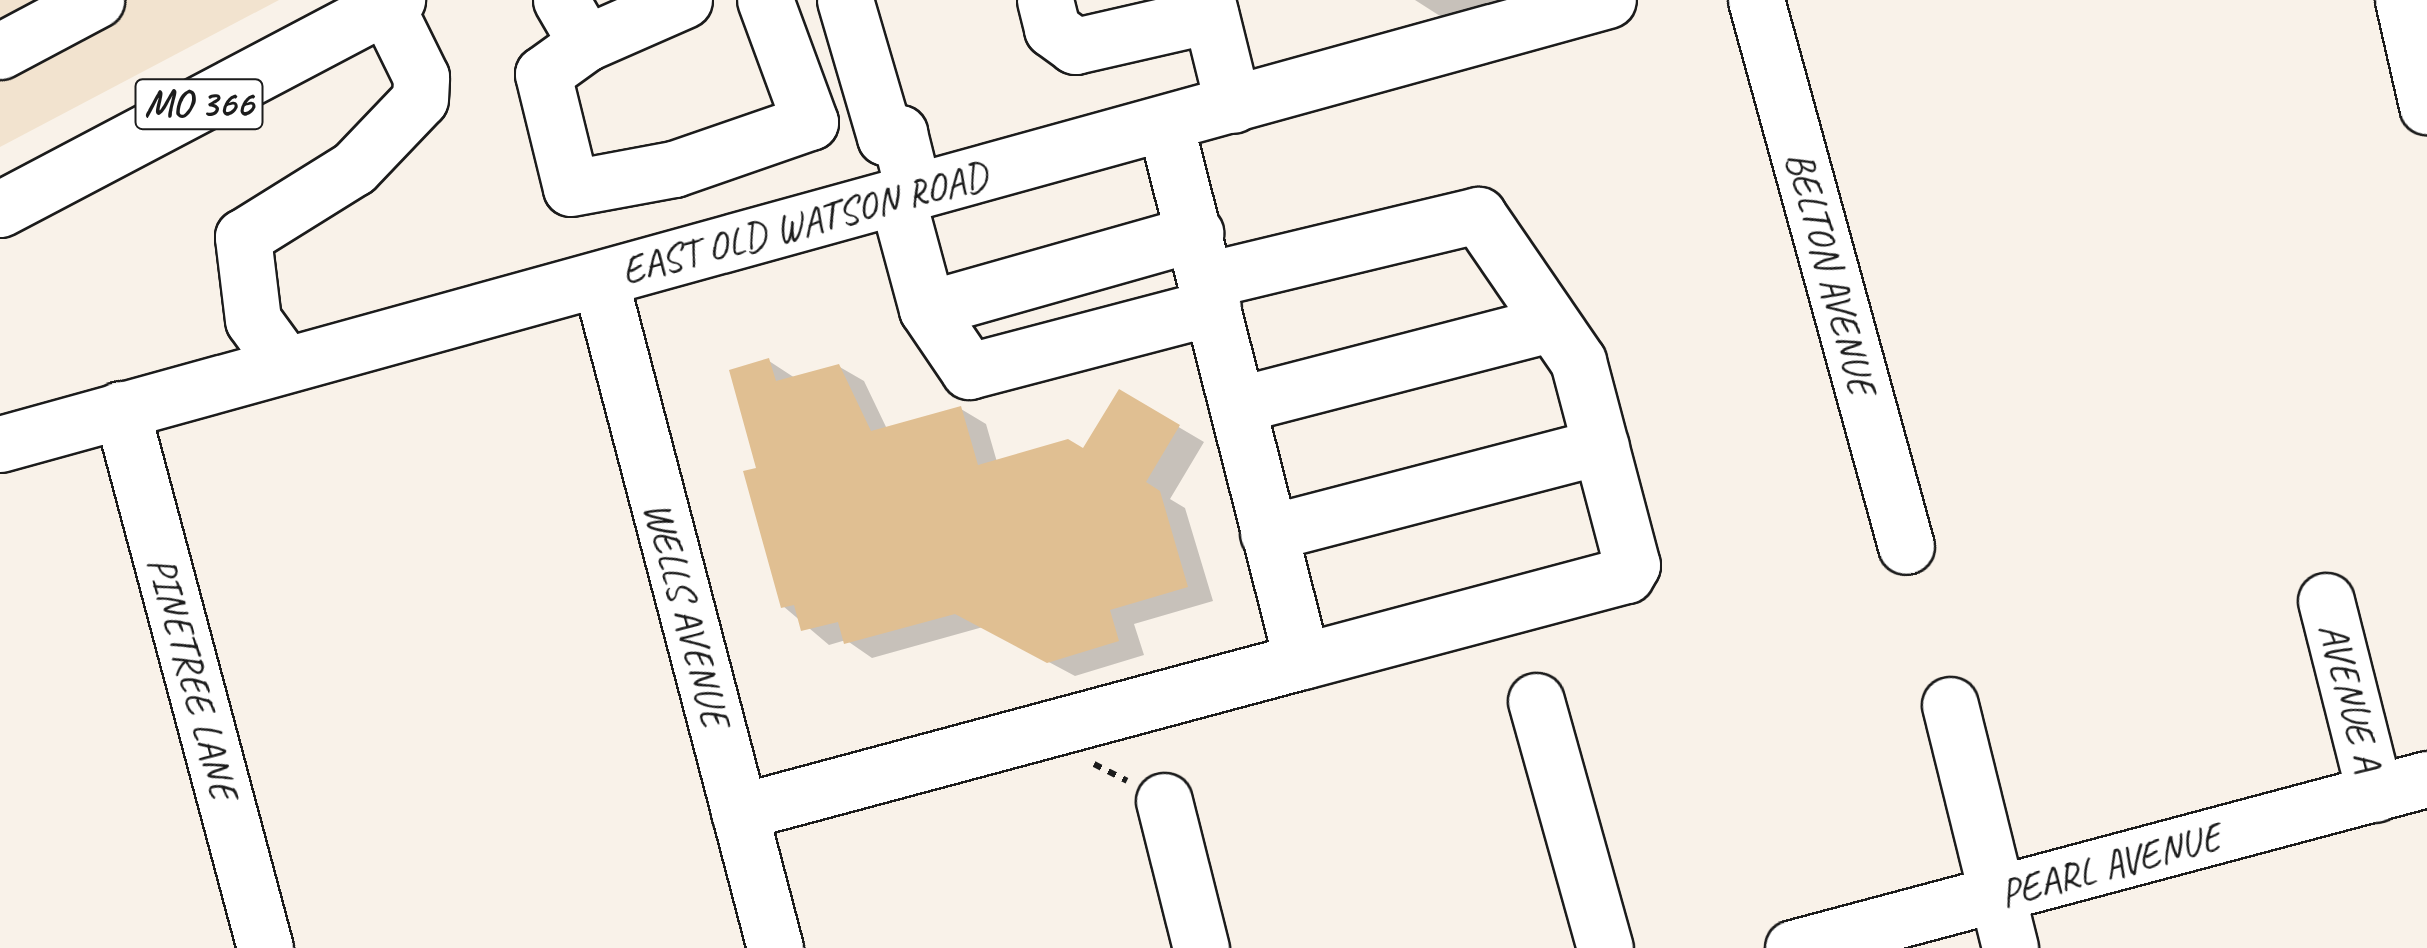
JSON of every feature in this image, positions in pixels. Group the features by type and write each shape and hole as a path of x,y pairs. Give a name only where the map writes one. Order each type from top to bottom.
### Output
{"street":[{"path":"0,51 96,0"},
{"path":"684,0 573,22 543,74 571,188 674,169 810,122 766,0"},
{"path":"846,0 885,138 899,132 905,195 927,308 969,371 1205,273"},
{"path":"1045,0 1062,44 1074,46 1209,7 1233,105"},
{"name":"EAST OLD WATSON ROAD","path":"0,444 1608,0"},
{"name":"BELTON AVENUE","path":"1756,0 1906,546"},
{"path":"2403,0 2427,106"},
{"path":"285,364 253,320 243,237 354,168 420,99 421,78 392,3"},
{"name":"MO 366","path":"0,209 392,3"},
{"path":"1165,124 1302,661"},
{"path":"739,812 1626,575 1632,564 1578,361 1470,214 1205,273 927,308"},
{"name":"WELLS AVENUE","path":"600,280 775,948"},
{"path":"1237,406 1550,324"},
{"name":"PINETREE LANE","path":"120,409 265,948"},
{"path":"1268,533 1601,446"},
{"name":"AVENUE A","path":"2326,601 2375,794"},
{"path":"1536,701 1605,948"},
{"path":"1950,705 2010,948"},
{"name":"PEARL AVENUE","path":"1793,948 2427,780"},
{"path":"1164,801 1201,948"}],"shaded area":[{"path":"0,0 279,0 0,147"}],"building":[{"path":"769,358 776,381 839,364 871,431 961,406 978,465 1068,439 1083,448 1119,389 1180,425 1146,482 1160,491 1188,587 1110,610 1119,641 1047,663 955,614 844,644 838,622 801,631 794,605 781,608 743,471 756,468 729,370"}]}
